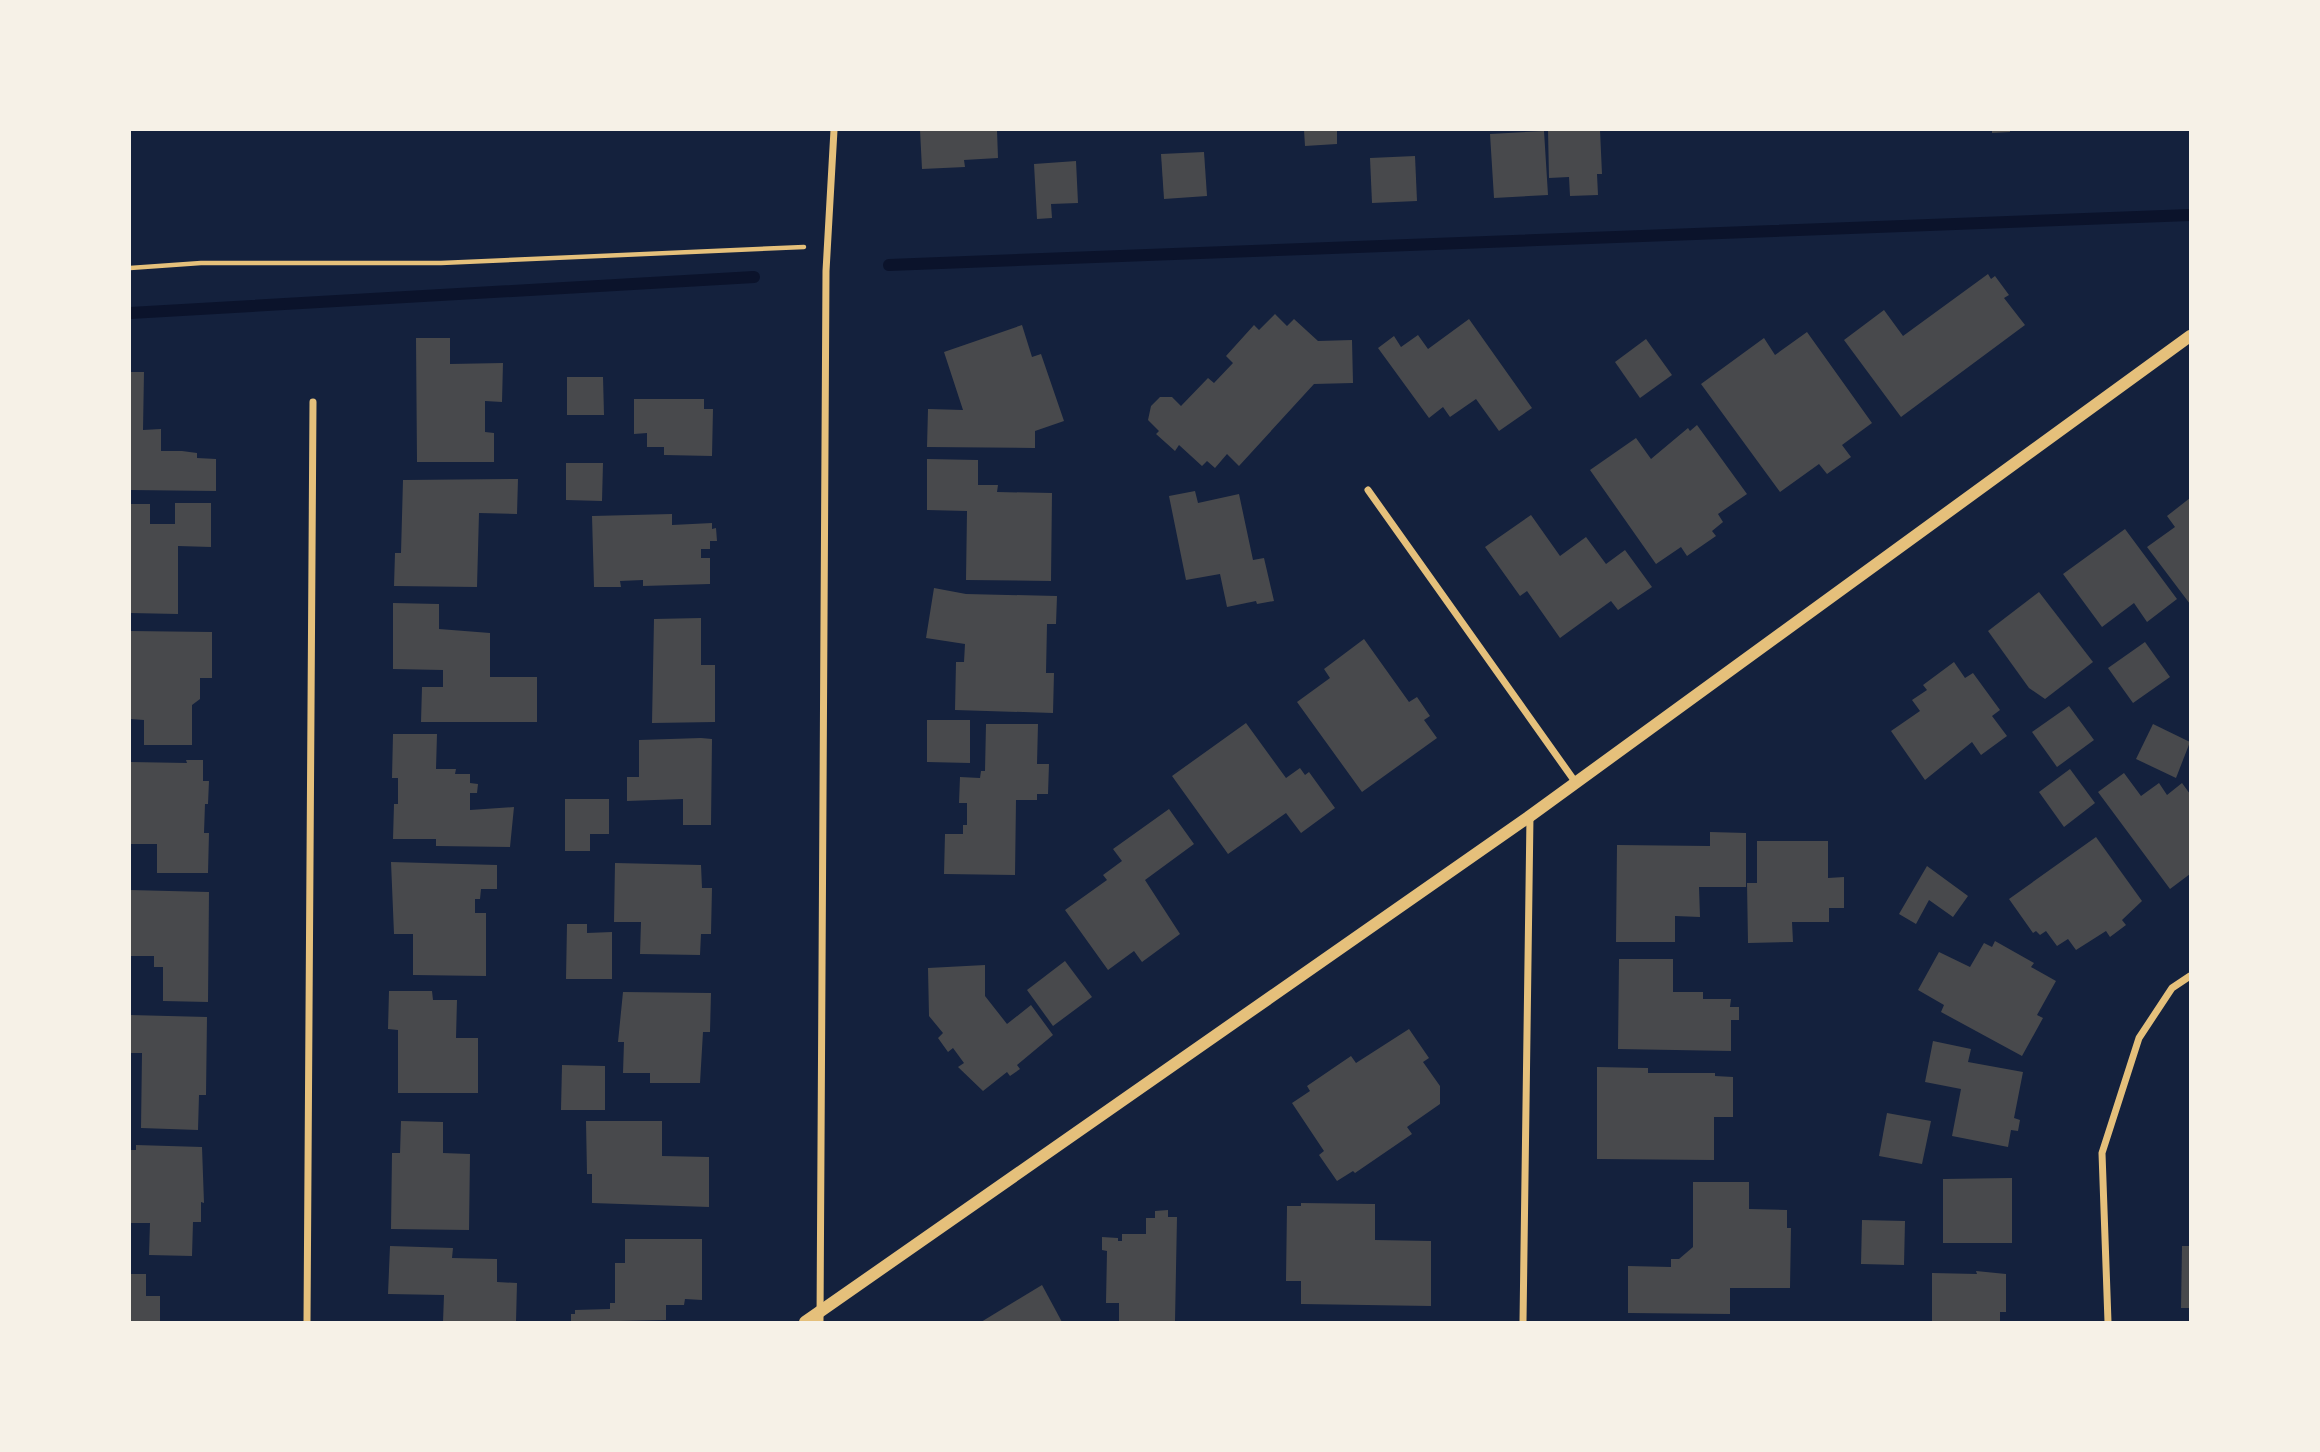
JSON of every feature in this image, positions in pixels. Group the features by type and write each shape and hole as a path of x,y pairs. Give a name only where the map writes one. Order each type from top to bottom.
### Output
{"street":[{"path":"820,1317 828,245 834,130"},
{"path":"805,1322 820,1317 1530,816 2190,336"},
{"path":"307,1322 313,402"},
{"path":"1368,490 1576,783"},
{"path":"1523,1322 1530,816"},
{"path":"2108,1322 2102,1153 2139,1038 2172,988 2190,976"}],"path":[{"path":"130,268 201,262 441,263 828,245"}],"building":[{"path":"920,130 997,130 998,158 964,160 965,167 922,169"},
{"path":"1304,130 1337,130 1337,144 1305,146"},
{"path":"1548,130 1600,130 1602,174 1597,174 1598,195 1570,196 1569,177 1549,178"},
{"path":"1992,130 2010,130 2010,132 1992,133"},
{"path":"1544,131 1548,195 1494,198 1490,134"},
{"path":"1204,152 1207,196 1164,199 1161,154"},
{"path":"1415,156 1417,201 1372,203 1370,158"},
{"path":"1076,161 1078,203 1051,204 1052,218 1037,219 1034,164"},
{"path":"1988,274 1991,279 1995,276 2009,295 2004,298 2025,325 1901,417 1844,340 1884,310 1903,336"},
{"path":"1275,314 1287,326 1294,319 1318,341 1352,340 1353,383 1314,384 1239,466 1227,454 1215,468 1207,461 1202,466 1179,445 1175,451 1156,434 1159,431 1148,420 1151,406 1160,397 1172,397 1181,406 1208,378 1214,383 1233,363 1226,356 1254,325 1259,330"},
{"path":"1469,319 1532,408 1499,431 1476,399 1450,417 1443,407 1429,418 1378,348 1394,336 1401,347 1418,335 1428,349"},
{"path":"1022,325 1032,357 1041,354 1064,421 1035,431 1035,448 927,447 928,409 963,410 944,352"},
{"path":"1807,332 1872,423 1842,445 1851,457 1827,474 1819,464 1780,492 1701,384 1764,338 1775,355"},
{"path":"416,338 450,338 450,364 503,363 502,402 485,401 485,432 494,433 494,462 417,462"},
{"path":"1646,339 1672,375 1640,398 1615,362"},
{"path":"130,372 144,372 143,430 161,429 161,451 197,453 197,458 216,459 216,491 130,490"},
{"path":"567,377 603,377 604,415 567,415"},
{"path":"634,399 704,399 704,409 713,409 712,456 664,455 664,447 647,447 647,433 634,434"},
{"path":"1697,425 1747,494 1718,514 1723,522 1712,531 1716,536 1687,556 1681,547 1656,564 1590,470 1636,438 1651,459 1688,428 1690,431"},
{"path":"927,459 978,460 978,485 998,485 997,492 1052,493 1051,581 966,580 967,511 927,510"},
{"path":"566,463 603,463 602,501 566,500"},
{"path":"518,479 517,514 479,513 477,587 394,586 395,553 401,553 403,480"},
{"path":"1195,491 1198,503 1239,494 1253,560 1264,558 1274,601 1257,604 1256,601 1227,607 1220,574 1186,580 1169,496"},
{"path":"2190,498 2190,604 2147,547 2175,527 2167,516"},
{"path":"175,503 211,503 211,547 178,546 178,614 130,613 130,504 150,504 150,524 175,524"},
{"path":"672,514 672,525 712,523 712,529 716,528 717,541 710,541 710,549 701,549 701,558 710,558 710,584 643,586 643,580 620,581 621,587 594,587 592,516"},
{"path":"1531,515 1560,556 1586,537 1606,564 1625,550 1652,587 1618,610 1611,601 1560,638 1527,591 1520,596 1485,547"},
{"path":"2125,529 2177,599 2147,622 2134,603 2102,627 2063,574"},
{"path":"934,588 966,594 1057,596 1056,624 1047,624 1046,673 1054,673 1053,713 955,710 956,662 964,662 965,644 926,638"},
{"path":"2039,592 2093,662 2045,699 2029,688 1988,631"},
{"path":"393,603 439,604 439,629 490,633 490,677 537,677 537,722 421,722 422,687 443,687 443,670 393,669"},
{"path":"701,618 701,665 715,665 715,722 652,723 654,619"},
{"path":"130,631 212,632 212,678 200,678 200,699 192,705 192,745 144,745 144,720 130,719"},
{"path":"1364,639 1409,702 1417,697 1430,716 1424,720 1437,738 1362,792 1297,702 1330,678 1324,669"},
{"path":"2145,642 2170,677 2133,703 2108,668"},
{"path":"1954,662 1965,678 1973,673 2000,710 1992,716 2007,736 1981,755 1972,742 1925,780 1891,731 1920,711 1912,700 1927,690 1923,685"},
{"path":"2069,706 2094,740 2057,767 2032,732"},
{"path":"927,720 970,720 970,763 927,762"},
{"path":"1246,723 1286,778 1300,768 1305,775 1309,772 1335,808 1301,833 1286,813 1228,854 1172,776"},
{"path":"986,724 1038,724 1037,764 1049,764 1048,794 1037,794 1037,800 1016,800 1015,875 944,874 945,834 963,834 963,825 967,825 967,803 959,803 960,777 980,778 981,771 985,771"},
{"path":"2153,724 2190,742 2176,778 2136,759"},
{"path":"393,734 437,734 436,769 456,769 455,774 470,774 470,783 478,784 477,793 470,793 470,810 514,807 510,847 436,846 436,839 393,839 394,804 398,804 398,778 392,778"},
{"path":"712,739 711,825 683,825 683,799 627,801 627,777 639,777 639,740"},
{"path":"186,760 203,760 203,781 209,781 204,833 209,833 208,873 157,873 157,844 130,844 130,762 187,763"},
{"path":"2070,769 2095,803 2064,827 2039,792"},
{"path":"2124,773 2141,796 2159,783 2167,795 2182,783 2190,794 2190,874 2170,889 2098,792"},
{"path":"565,799 609,799 609,834 590,834 590,851 565,851"},
{"path":"1169,809 1194,844 1145,880 1180,934 1142,962 1134,951 1108,970 1065,910 1107,880 1103,875 1122,861 1113,849"},
{"path":"1710,832 1746,833 1746,887 1699,887 1700,917 1675,916 1675,942 1616,942 1617,845 1710,846"},
{"path":"2096,837 2142,901 2122,920 2126,925 2110,937 2106,931 2076,950 2068,939 2057,946 2046,931 2040,935 2036,931 2033,933 2009,899"},
{"path":"1757,841 1828,841 1828,878 1844,877 1844,908 1829,908 1829,922 1792,922 1793,942 1748,943 1747,883 1757,883"},
{"path":"391,862 497,865 497,889 481,889 480,899 475,899 475,913 486,913 486,976 413,975 413,934 394,934"},
{"path":"615,863 701,865 702,888 712,888 711,934 701,934 700,955 640,954 641,922 614,922"},
{"path":"1927,866 1968,896 1953,917 1929,900 1916,924 1899,914"},
{"path":"130,890 209,892 208,1002 163,1001 163,967 154,967 154,956 130,956"},
{"path":"567,924 587,924 587,933 612,932 612,979 566,979"},
{"path":"1995,941 2034,963 2031,967 2056,981 2037,1015 2043,1018 2022,1056 1941,1012 1944,1005 1918,990 1939,952 1970,967 1984,943 1992,947"},
{"path":"1619,959 1673,959 1673,992 1703,992 1703,999 1731,999 1730,1007 1739,1007 1739,1020 1731,1020 1731,1051 1618,1049"},
{"path":"1065,961 1092,997 1053,1026 1027,990"},
{"path":"985,965 985,996 1007,1024 1031,1005 1053,1035 1017,1065 1020,1069 1010,1076 1007,1072 983,1091 958,1067 964,1063 953,1048 948,1052 938,1038 943,1033 929,1016 928,968"},
{"path":"389,991 432,991 433,1000 457,1000 456,1038 478,1038 478,1093 398,1093 398,1030 388,1029"},
{"path":"623,992 711,993 710,1032 703,1032 700,1083 650,1083 650,1073 623,1073 624,1042 618,1042"},
{"path":"130,1015 207,1017 206,1095 199,1095 198,1130 141,1128 142,1053 130,1053"},
{"path":"1409,1029 1429,1058 1423,1062 1440,1086 1440,1104 1407,1127 1412,1134 1355,1173 1353,1171 1337,1181 1319,1155 1324,1151 1292,1103 1310,1091 1307,1086 1351,1056 1356,1063"},
{"path":"1933,1041 1971,1049 1968,1062 2023,1072 2014,1118 2020,1120 2018,1131 2011,1130 2008,1147 1952,1136 1961,1089 1925,1082"},
{"path":"562,1065 605,1066 605,1110 561,1110"},
{"path":"1597,1067 1648,1068 1648,1073 1715,1073 1715,1076 1733,1077 1733,1117 1714,1117 1714,1160 1597,1159"},
{"path":"1887,1113 1931,1121 1922,1164 1879,1156"},
{"path":"401,1121 443,1122 443,1153 470,1154 469,1230 391,1229 392,1153 400,1153"},
{"path":"586,1121 662,1121 662,1156 709,1157 709,1207 592,1203 592,1174 587,1174"},
{"path":"136,1145 202,1147 204,1203 201,1202 201,1222 193,1222 192,1256 149,1255 150,1223 130,1223 130,1150 136,1150"},
{"path":"2012,1178 2012,1243 1943,1243 1943,1179"},
{"path":"1693,1182 1749,1182 1749,1209 1787,1210 1787,1228 1791,1228 1790,1288 1730,1288 1730,1314 1628,1313 1628,1266 1671,1267 1671,1259 1679,1259 1693,1247"},
{"path":"1301,1203 1375,1204 1375,1240 1431,1241 1431,1306 1301,1304 1301,1281 1286,1281 1287,1206 1301,1206"},
{"path":"1168,1210 1168,1217 1177,1217 1175,1322 1119,1322 1119,1303 1106,1303 1107,1251 1102,1250 1102,1237 1118,1238 1118,1241 1122,1241 1122,1234 1146,1234 1146,1218 1155,1218 1155,1211"},
{"path":"1862,1220 1905,1221 1904,1265 1861,1264"},
{"path":"625,1239 702,1239 702,1300 685,1299 684,1305 666,1305 666,1320 571,1322 571,1314 575,1314 575,1310 610,1309 610,1303 615,1303 615,1263 625,1263"},
{"path":"390,1246 453,1248 452,1258 497,1259 497,1282 517,1283 516,1322 443,1322 444,1295 388,1294"},
{"path":"2182,1246 2190,1246 2190,1308 2181,1308"},
{"path":"1976,1271 2006,1274 2006,1312 2000,1312 2000,1322 1932,1322 1932,1273 1977,1274"},
{"path":"130,1274 146,1274 146,1296 160,1296 160,1322 130,1322"},
{"path":"1042,1285 1062,1322 981,1322"}],"waterway":[{"path":"889,265 2190,215"},
{"path":"130,313 754,277"}]}
